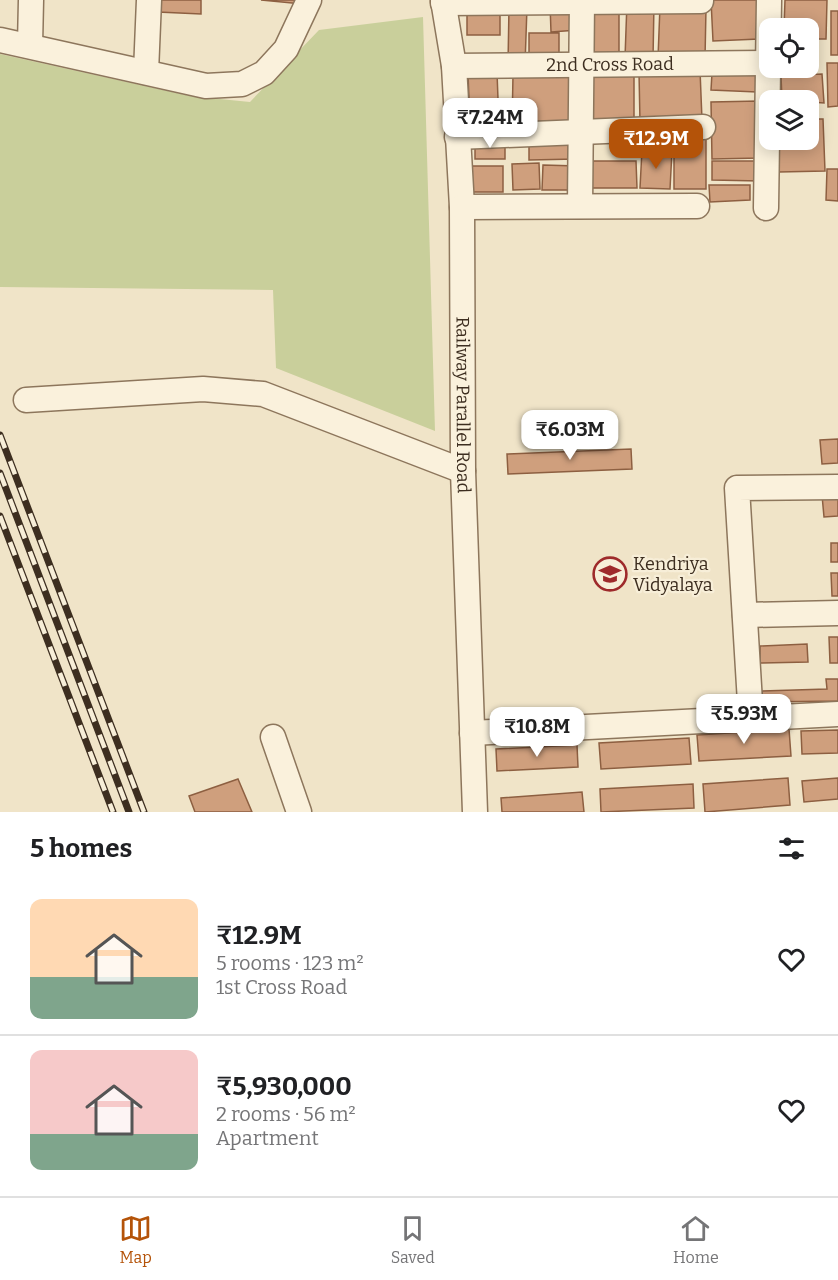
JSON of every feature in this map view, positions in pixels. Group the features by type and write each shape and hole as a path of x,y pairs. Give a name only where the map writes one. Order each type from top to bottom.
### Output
{"street":[{"path":"30,45 31,0"},
{"path":"146,72 149,0"},
{"path":"0,40 206,86 242,84 264,73 286,49 309,0"},
{"path":"769,0 769,18"},
{"path":"443,1 701,1"},
{"name":"Railway Parallel Road","path":"443,1 454,66 462,207 463,471 475,812"},
{"path":"580,206 582,1"},
{"name":"2nd Cross Road","path":"454,66 759,63"},
{"path":"766,208 768,78"},
{"path":"457,137 703,127"},
{"path":"462,207 698,206"},
{"path":"26,400 203,389 263,394 463,471"},
{"path":"751,719 737,488 838,487"},
{"path":"745,615 838,613"},
{"path":"472,733 838,714"},
{"path":"273,737 299,812"}],"green space":[{"path":"423,17 435,431 276,368 273,290 0,287 0,54 190,96 250,102 319,30"}],"building":[{"path":"159,0 201,0 201,14 158,12"},
{"path":"261,0 302,0 302,4"},
{"path":"711,0 758,0 759,39 713,41"},
{"path":"785,0 827,0 826,39 819,39 819,18 784,18"},
{"path":"627,2 654,3 653,59 625,58"},
{"path":"576,3 578,30 551,32 550,4"},
{"path":"660,6 706,8 705,59 658,58"},
{"path":"509,7 527,7 525,65 508,64"},
{"path":"589,9 619,9 619,61 589,60"},
{"path":"467,11 500,11 500,35 467,35"},
{"path":"831,11 838,11 838,55 831,55"},
{"path":"529,33 559,33 559,61 529,61"},
{"path":"827,63 838,63 838,106 828,107"},
{"path":"700,70 702,120 640,122 639,72"},
{"path":"497,72 498,99 469,100 468,73"},
{"path":"712,73 758,75 757,92 711,90"},
{"path":"587,74 634,74 634,126 587,126"},
{"path":"819,74 822,74 824,103 819,103 819,90 782,90 781,78 819,78"},
{"path":"513,75 579,77 578,129 512,127"},
{"path":"471,101 503,101 504,127 472,128"},
{"path":"759,101 760,158 712,159 711,102"},
{"path":"819,119 823,119 825,171 779,172 779,150 819,150"},
{"path":"674,135 706,135 706,189 674,189"},
{"path":"475,138 505,139 505,159 475,159"},
{"path":"576,139 576,159 529,160 529,140"},
{"path":"642,150 672,151 670,189 640,188"},
{"path":"590,161 636,161 637,188 590,188"},
{"path":"712,161 760,161 760,181 712,180"},
{"path":"539,163 540,189 513,190 512,164"},
{"path":"543,165 577,166 576,190 542,190"},
{"path":"472,166 503,166 503,192 472,192"},
{"path":"827,169 838,169 838,201 826,200"},
{"path":"709,185 750,185 750,200 710,202"},
{"path":"838,439 838,463 822,464 820,440"},
{"path":"631,449 632,469 508,474 507,454"},
{"path":"838,494 838,516 824,517 822,495"},
{"path":"831,543 838,543 838,562 831,562"},
{"path":"831,573 838,573 838,596 832,596"},
{"path":"829,637 838,637 838,663 830,663"},
{"path":"807,644 808,662 760,663 760,646"},
{"path":"826,679 838,679 838,701 762,702 762,691 827,689"},
{"path":"789,729 791,756 699,761 697,735"},
{"path":"838,730 838,753 802,754 801,731"},
{"path":"689,738 691,764 601,769 599,743"},
{"path":"577,745 578,767 497,771 496,749"},
{"path":"788,778 790,805 705,812 703,784"},
{"path":"838,778 838,799 804,802 802,781"},
{"path":"238,779 252,812 195,812 189,796"},
{"path":"693,784 694,808 601,812 600,789"},
{"path":"582,792 584,812 502,812 501,798"}],"railway":[{"path":"0,435 144,812"},
{"path":"0,473 129,812"},
{"path":"0,516 113,812"}],"place":[{"name":"Kendriya Vidyalaya","path":"610,574"}]}
